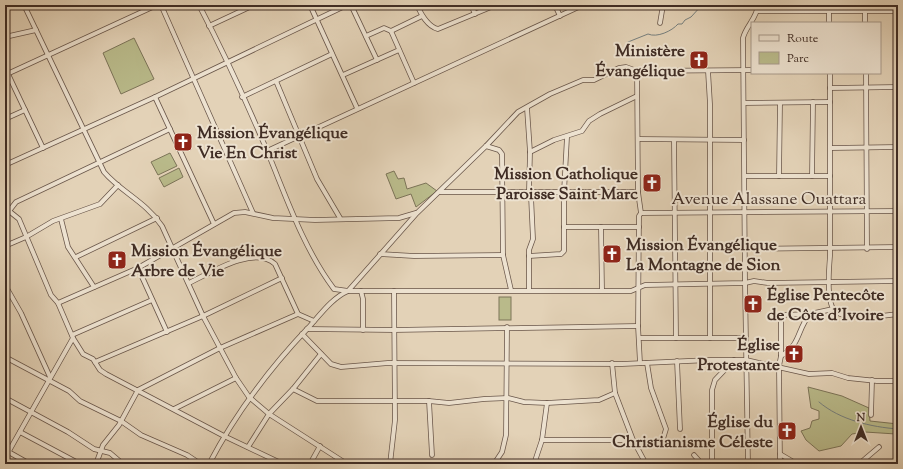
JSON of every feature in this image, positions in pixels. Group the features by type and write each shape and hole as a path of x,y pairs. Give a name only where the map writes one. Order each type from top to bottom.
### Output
{"street":[{"path":"24,5 99,162 111,180 138,199 157,218 174,249 203,316 236,378 249,397 269,414 347,464"},
{"path":"43,148 6,75 156,5"},
{"path":"161,5 253,213"},
{"path":"199,5 267,151 295,220 334,289 348,291 631,291 645,285 745,283 754,281 768,283 898,281"},
{"path":"209,26 254,5"},
{"path":"310,5 357,108"},
{"path":"5,165 194,79 226,62 347,5"},
{"path":"351,5 377,60"},
{"path":"417,5 422,16 434,28 438,29 496,5"},
{"path":"471,5 475,14"},
{"path":"555,5 560,16"},
{"path":"267,151 357,108 583,5"},
{"path":"660,23 663,5"},
{"path":"748,464 743,38 745,31 757,11 758,5"},
{"path":"829,5 829,22"},
{"path":"757,11 898,11"},
{"path":"865,11 865,22"},
{"path":"391,31 422,16"},
{"path":"366,36 384,28 391,31 414,83"},
{"path":"5,37 36,30"},
{"path":"343,75 399,50"},
{"path":"242,97 332,54"},
{"path":"208,464 249,397 302,334 339,295 348,291 417,213 486,146 518,112 561,89 583,80 594,80 619,68 626,67 637,71 751,70"},
{"path":"637,71 638,192 641,213 639,227 638,326 640,363"},
{"path":"708,71 710,338"},
{"path":"830,74 831,148 830,249 828,282 833,309 838,314 852,316 898,314"},
{"path":"866,74 867,249"},
{"path":"276,81 317,179 340,218"},
{"path":"830,88 898,87"},
{"path":"530,152 554,140 582,131 589,121 600,114 637,96"},
{"path":"155,97 214,224"},
{"path":"812,176 813,102"},
{"path":"744,103 830,102"},
{"path":"780,103 780,176"},
{"path":"527,108 530,152 529,191 531,196 533,236 529,256 529,290"},
{"path":"5,119 24,110"},
{"path":"9,211 16,202 170,129"},
{"path":"529,256 564,253 564,192 567,136"},
{"path":"638,139 744,140"},
{"path":"674,140 676,338"},
{"path":"486,146 501,151 503,255 511,290"},
{"path":"831,148 898,147"},
{"path":"745,176 830,176"},
{"path":"5,246 26,237 53,221 100,204 118,185"},
{"path":"440,192 638,192"},
{"path":"5,204 9,211 19,219 51,295 58,303 73,337 83,354 91,358 100,370 224,436 283,464"},
{"name":"Avenue Alassane Ouattara","path":"641,213 898,211"},
{"path":"58,303 138,268 174,249 234,213 253,213 273,218 295,220 400,218 417,213"},
{"path":"76,257 157,218"},
{"path":"61,219 68,247 76,257 94,287"},
{"path":"564,227 639,227"},
{"path":"601,227 602,290"},
{"path":"745,249 867,249 898,247"},
{"path":"380,254 414,256 503,255"},
{"path":"189,283 242,258 248,257 271,261 282,278 298,314 314,321"},
{"path":"138,268 167,332"},
{"path":"95,362 203,316 282,278"},
{"path":"5,285 21,313 49,379"},
{"path":"361,291 363,299 363,330"},
{"path":"390,464 392,456 396,400 394,291"},
{"path":"5,458 6,451 32,412 73,337 152,300"},
{"path":"780,464 780,315 810,314 833,309"},
{"path":"96,464 101,451 121,421 138,390 220,348 298,314"},
{"path":"781,356 788,352 797,342 803,323 810,314"},
{"path":"307,329 394,330 638,326"},
{"path":"494,464 505,444 508,398 507,327"},
{"path":"302,334 331,364 341,367 395,363 646,363 746,360 779,366 798,372 820,374 832,373 844,377 872,380 898,380"},
{"path":"639,338 746,338"},
{"path":"248,447 269,414 293,389 321,354"},
{"path":"5,357 49,379 69,391 80,401 121,421 141,435 187,455 196,461 196,464"},
{"path":"712,464 712,390 715,380 734,360"},
{"path":"677,361 680,429"},
{"path":"612,363 615,393 633,440 646,464"},
{"path":"646,363 651,388 666,429 663,439"},
{"path":"174,409 236,378"},
{"path":"871,415 872,380"},
{"path":"293,389 317,401 396,400 449,403 508,398 524,402 547,403 599,400 615,393"},
{"path":"5,398 101,451 110,453 123,464"},
{"path":"429,401 432,455"},
{"path":"534,464 542,440 547,403"},
{"path":"20,432 80,464"},
{"path":"542,440 633,440"},
{"path":"310,464 320,446"},
{"path":"859,464 879,447"},
{"path":"6,451 30,464"},
{"path":"780,454 797,464"},
{"path":"694,455 702,464"}],"green space":[{"path":"134,38 154,79 121,94 103,53"},
{"path":"170,153 177,166 158,175 151,162"},
{"path":"179,168 183,177 164,187 159,178"},
{"path":"394,171 398,179 404,178 407,189 426,183 437,191 416,207 411,194 396,199 386,174"},
{"path":"499,297 511,297 511,320 499,320"},
{"path":"808,387 842,396 869,408 870,421 898,424 898,436 896,434 865,432 852,434 841,446 819,451 806,440 801,431 810,428 812,421 819,419 819,411 811,408"}],"waterway":[{"path":"628,42 648,34 656,35 668,31 678,24 682,24 702,5"},
{"path":"819,402 836,414 856,422 898,429"}],"place":[{"name":"Ministère Évangélique","path":"699,60"},
{"name":"Mission Évangélique Vie En Christ","path":"183,142"},
{"name":"Mission Catholique Paroisse Saint Marc","path":"652,183"},
{"name":"Mission Évangélique La Montagne de Sion","path":"612,254"},
{"name":"Mission Évangélique Arbre de Vie","path":"117,260"},
{"name":"Église Pentecôte de Côte d'Ivoire","path":"753,304"},
{"name":"Église Protestante","path":"794,354"},
{"name":"Église du Christianisme Céleste","path":"787,431"}]}
